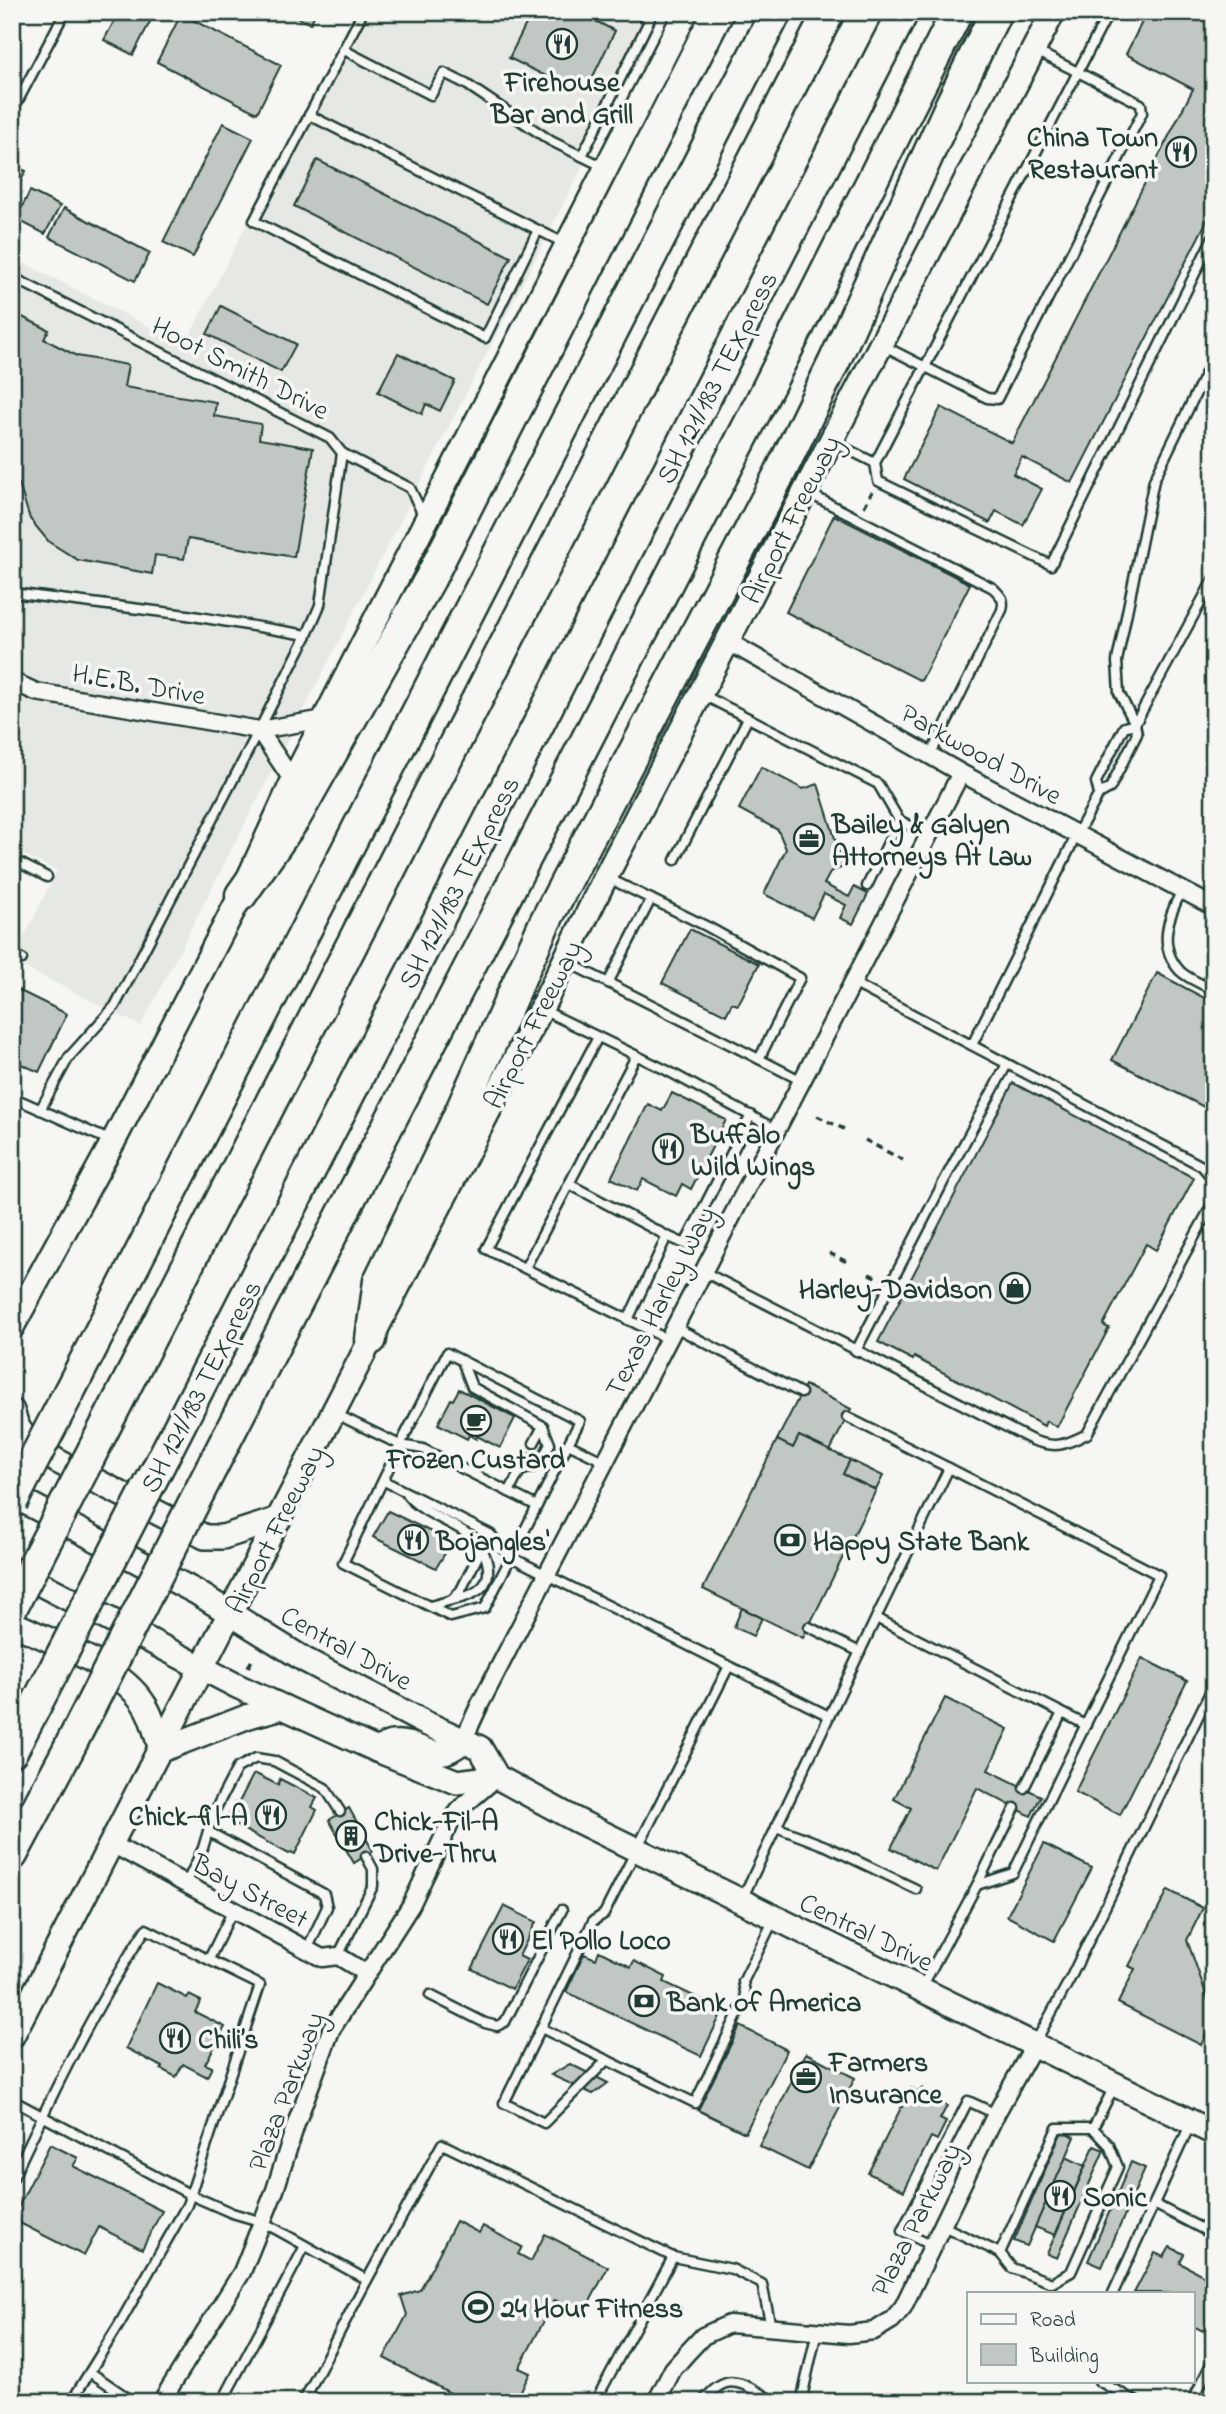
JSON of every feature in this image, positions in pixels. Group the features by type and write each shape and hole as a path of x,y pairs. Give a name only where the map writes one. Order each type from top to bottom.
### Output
{"highway":[{"path":"241,895 296,818 430,579 718,12"},
{"path":"12,1502 776,12"},
{"path":"12,1606 829,12"},
{"name":"SH 121/183 TEXpress","path":"12,1751 903,12"},
{"path":"12,1855 754,415 957,12"},
{"path":"371,1339 379,1281 455,1124 545,922 780,473 996,12"}],"main road":[{"path":"12,1327 113,1142 241,895 293,781 686,12"},
{"name":"Airport Freeway","path":"12,2036 204,1668 804,491 1054,12"},
{"path":"12,1411 17,1426 27,1441 37,1448 57,1461 205,1537 223,1537 279,1519"},
{"name":"Central Drive","path":"12,1495 147,1566 305,1660 480,1748 497,1777 636,1851 1207,2128"},
{"path":"12,1569 204,1668 377,1750 457,1782 497,1777"},
{"path":"12,1623 112,1671 132,1688 146,1706 161,1750 250,1716 283,1707"},
{"path":"377,1750 391,1743 443,1754 453,1751 463,1741"}],"street":[{"name":"Parkwood Drive","path":"727,641 961,773 1214,907"},
{"name":"H.E.B. Drive","path":"12,681 36,692 260,730 325,719"},
{"path":"260,730 293,781"},
{"name":"Texas Harley Way","path":"463,1741 546,1575 961,773"},
{"name":"Plaza Parkway","path":"161,2402 242,2272 263,2222 331,2030 411,1905 451,1821 462,1807 497,1777"},
{"name":"Bay Street","path":"112,1844 322,1958 338,1956 366,1973"},
{"name":"Plaza Parkway","path":"656,2402 673,2370 703,2336 729,2324 849,2334 874,2331 892,2320 903,2307 996,2115 1034,2045"}],"lane":[{"path":"12,112 65,12"},
{"path":"363,12 254,221 485,338 538,230"},
{"path":"583,156 650,19 637,12"},
{"path":"1109,12 875,463 878,481 1051,565 1214,234"},
{"path":"344,50 432,95 444,73 466,84 551,141 607,168"},
{"path":"880,344 987,398 997,399 1142,113 1141,104 1034,50"},
{"path":"309,115 568,245"},
{"name":"Hoot Smith Drive","path":"12,277 330,438 342,453 410,488 427,522"},
{"path":"972,1045 1077,834 1099,794 1110,788 1137,734 1135,724 1119,693 1117,661 1154,480 1214,355"},
{"path":"830,441 875,463"},
{"path":"40,1110 69,1057 115,1006 307,635 320,605 342,453"},
{"path":"804,491 993,588 1002,596 1004,602 930,756"},
{"path":"1099,794 1096,782 1118,738 1124,727 1135,724 1214,578"},
{"path":"12,593 199,617 307,635"},
{"path":"701,693 878,784 899,820 929,836"},
{"path":"675,860 748,718"},
{"path":"867,886 899,820"},
{"path":"12,859 47,877"},
{"path":"606,876 708,927 800,978 759,1059"},
{"path":"1182,890 1171,912 1166,947 1181,972 1214,990"},
{"path":"608,983 650,899"},
{"path":"12,955 22,959"},
{"path":"564,961 802,1081"},
{"path":"853,984 1202,1166 1212,1178 1214,1188"},
{"path":"541,1009 777,1130"},
{"path":"598,1037 486,1249 628,1320 672,1334 800,1393"},
{"path":"525,1268 636,1056"},
{"path":"856,1351 1007,1064"},
{"path":"12,1097 113,1142"},
{"path":"569,1184 685,1244 751,1115"},
{"path":"704,1272 1032,1440 1049,1446 1066,1444 1087,1434 1214,1201"},
{"path":"628,1320 667,1236"},
{"path":"447,1353 580,1421 568,1444 485,1608 451,1616 343,1563 447,1353"},
{"path":"462,1361 472,1387 543,1426 550,1444 539,1465 520,1471"},
{"path":"333,1413 400,1445 423,1449 537,1506"},
{"path":"847,1417 1159,1575 1013,1873 977,1885"},
{"path":"534,1443 543,1426"},
{"path":"568,1444 605,1462"},
{"path":"509,1492 527,1458"},
{"path":"740,1902 949,1468"},
{"path":"384,1481 490,1534 511,1557 829,1716"},
{"path":"404,1490 415,1504 465,1531 482,1548 487,1560 489,1573 481,1591 471,1597 430,1606"},
{"path":"452,1600 461,1590 482,1548"},
{"path":"876,1618 1086,1725"},
{"path":"809,1627 860,1652"},
{"path":"607,2060 544,2123 505,2103 593,1921 604,1914 729,1666"},
{"path":"1034,2045 1070,1979 1214,1684"},
{"path":"1024,1788 1062,1713"},
{"path":"185,1884 209,1832 213,1814 237,1768 256,1758 274,1761 325,1788 340,1811"},
{"path":"920,1990 1015,1808"},
{"path":"776,1827 828,1847 916,1889"},
{"path":"209,1832 324,1894 327,1907 307,1950"},
{"path":"338,1956 373,1886 373,1869 366,1856"},
{"path":"209,1959 233,1910"},
{"path":"430,1995 485,2023 497,2026 505,2022 562,1910"},
{"path":"541,2028 695,2103 746,1997 743,1982 774,1918"},
{"path":"12,2180 41,2116 125,1960 146,1928 260,1985 187,2205 71,2402"},
{"path":"1093,2128 1115,2085"},
{"path":"12,2100 191,2195 232,2213 263,2222 367,2280"},
{"path":"933,2246 902,2231 968,2101 996,2115"},
{"path":"943,2226 1000,2253 1012,2267 1052,2283 1071,2272 1118,2167 1109,2145 1093,2128 1057,2128 1000,2253"},
{"path":"1113,2292 1154,2204 1207,2128"},
{"path":"322,2402 305,2398 442,2144 673,2257 732,2269 762,2284 771,2328"},
{"path":"1154,2204 1214,2235"},
{"path":"222,2402 305,2246"},
{"path":"595,2402 673,2257"},
{"path":"801,2402 817,2331"},
{"path":"1192,2402 1214,2358"},
{"path":"90,2372 134,2402"},
{"path":"703,2402 714,2388 726,2382 741,2383 775,2402"},
{"path":"1100,2382 1137,2402"}],"path":[{"path":"858,519 878,481"},
{"path":"817,1116 844,1129"},
{"path":"865,1140 903,1160"},
{"path":"829,1253 849,1263"}],"shaded area":[{"path":"355,12 662,12 141,1026 12,961 57,871 12,849 12,257 185,345"}],"building":[{"path":"119,12 155,12 133,55 104,40"},
{"path":"287,12 316,12 310,24"},
{"name":"Firehouse Bar and Grill","path":"532,12 591,12 595,14 592,19 615,31 587,89 577,84 574,90 509,58"},
{"path":"1147,12 1214,12 1214,87 1211,93 1214,95 1214,207 1072,483 1022,457 1013,474 1042,489 1023,525 996,511 990,523 904,479 941,407 1012,443 1193,89 1126,54"},
{"path":"181,14 281,65 257,113 157,62"},
{"path":"223,123 253,138 193,257 163,242"},
{"path":"317,160 511,257 487,304 294,206"},
{"path":"12,165 26,171 12,198"},
{"path":"30,191 60,206 45,234 16,219"},
{"path":"64,208 150,253 135,281 49,237"},
{"path":"221,306 296,344 281,372 207,334"},
{"path":"12,312 49,330 44,339 77,356 128,365 124,387 216,402 214,416 261,424 259,439 313,448 294,557 188,539 184,559 155,555 152,574 78,560 49,542 30,519 19,484 12,485"},
{"path":"398,353 455,381 440,411 426,404 422,414 378,392"},
{"path":"834,515 970,584 921,681 786,612"},
{"name":"Bailey & Galyen Attorneys At Law","path":"761,767 803,789 818,784 844,867 831,871 824,884 849,897 854,887 868,894 853,924 840,918 846,905 824,894 812,918 764,894 786,849 778,830 739,809"},
{"path":"690,929 759,964 738,1005 732,1003 726,1015 662,983"},
{"path":"1157,973 1214,1003 1214,1112 1112,1060"},
{"path":"12,987 67,1014 39,1072 12,1060"},
{"name":"Harley-Davidson","path":"1013,1083 1194,1178 1156,1250 1146,1244 1103,1325 1109,1328 1057,1427 1046,1421 1044,1426 914,1357 913,1360 878,1342"},
{"name":"Buffalo Wild Wings","path":"672,1093 726,1120 691,1189 682,1184 676,1196 643,1179 637,1191 611,1178 648,1104 662,1111"},
{"path":"805,1385 851,1409 830,1451 799,1436 793,1448 777,1440"},
{"name":"Frozen Custard","path":"459,1389 515,1418 500,1448 477,1436 476,1439 469,1435 467,1439 438,1424"},
{"name":"Happy State Bank","path":"799,1436 850,1460 843,1474 876,1490 803,1638 703,1589 777,1440 793,1448"},
{"path":"850,1460 883,1476 876,1490 843,1474"},
{"name":"Bojangles'","path":"388,1511 452,1542 436,1568 373,1537"},
{"path":"742,1608 762,1618 753,1636 734,1627"},
{"path":"1142,1658 1187,1681 1120,1815 1075,1792"},
{"path":"945,1698 1008,1729 988,1770 1041,1796 1031,1816 977,1788 936,1871 891,1848 911,1808 894,1799"},
{"name":"Chick-fil-A","path":"256,1774 278,1785 280,1779 317,1798 312,1807 317,1810 295,1854 289,1854 226,1820 234,1803 238,1804"},
{"name":"Chick-Fil-A Drive-Thru","path":"349,1808 373,1851 354,1863 329,1820"},
{"path":"1044,1844 1092,1868 1054,1941 1007,1916"},
{"path":"1168,1890 1203,1908 1187,1940 1209,2002 1214,2005 1214,2019 1201,2045 1118,2003 1135,1969 1129,1966"},
{"name":"El Pollo Loco","path":"504,1906 536,1922 519,1956 527,1960 512,1989 472,1969"},
{"name":"Bank of America","path":"599,1951 631,1967 634,1961 666,1977 664,1982 723,2010 701,2056 566,1992 584,1954 596,1959"},
{"name":"Chili’s","path":"157,1983 187,1998 189,1995 201,2001 195,2012 225,2027 205,2064 212,2067 207,2077 183,2064 176,2077 126,2048"},
{"path":"740,2026 787,2050 745,2133 698,2110"},
{"path":"806,2053 855,2078 808,2170 759,2146"},
{"path":"570,2064 608,2083 593,2094 551,2075"},
{"path":"911,2088 919,2092 922,2088 938,2097 936,2101 947,2106 940,2119 946,2122 937,2140 931,2137 904,2191 868,2173"},
{"path":"1062,2131 1075,2137 1027,2246 1014,2241"},
{"path":"50,2144 78,2158 73,2166 162,2211 142,2249 99,2227 84,2256 12,2219"},
{"path":"1094,2146 1104,2150 1057,2258 1047,2254"},
{"name":"Sonic","path":"1066,2157 1085,2166 1055,2235 1035,2227"},
{"path":"1131,2162 1145,2168 1102,2267 1088,2261"},
{"name":"24 Hour Fitness","path":"456,2221 479,2233 483,2226 522,2247 518,2254 531,2261 545,2234 608,2267 583,2315 555,2300 519,2368 530,2373 515,2402 467,2402 384,2358 407,2315 401,2296 420,2290"},
{"path":"1170,2247 1184,2254 1180,2263 1214,2281 1214,2311 1203,2331 1194,2326 1194,2292 1135,2292 1155,2253 1164,2257"}],"place":[{"name":"Firehouse Bar and Grill","path":"562,44"},
{"name":"China Town Restaurant","path":"1181,152"},
{"name":"Bailey & Galyen Attorneys At Law","path":"809,839"},
{"name":"Buffalo Wild Wings","path":"668,1149"},
{"name":"Harley-Davidson","path":"1015,1288"},
{"name":"Frozen Custard","path":"476,1421"},
{"name":"Bojangles'","path":"413,1540"},
{"name":"Happy State Bank","path":"790,1540"},
{"name":"Chick-fil-A","path":"271,1815"},
{"name":"Chick-Fil-A Drive-Thru","path":"351,1836"},
{"name":"El Pollo Loco","path":"508,1939"},
{"name":"Bank of America","path":"644,2001"},
{"name":"Chili’s","path":"175,2038"},
{"name":"Farmers Insurance","path":"806,2077"},
{"name":"Sonic","path":"1060,2196"},
{"name":"24 Hour Fitness","path":"478,2307"}]}
